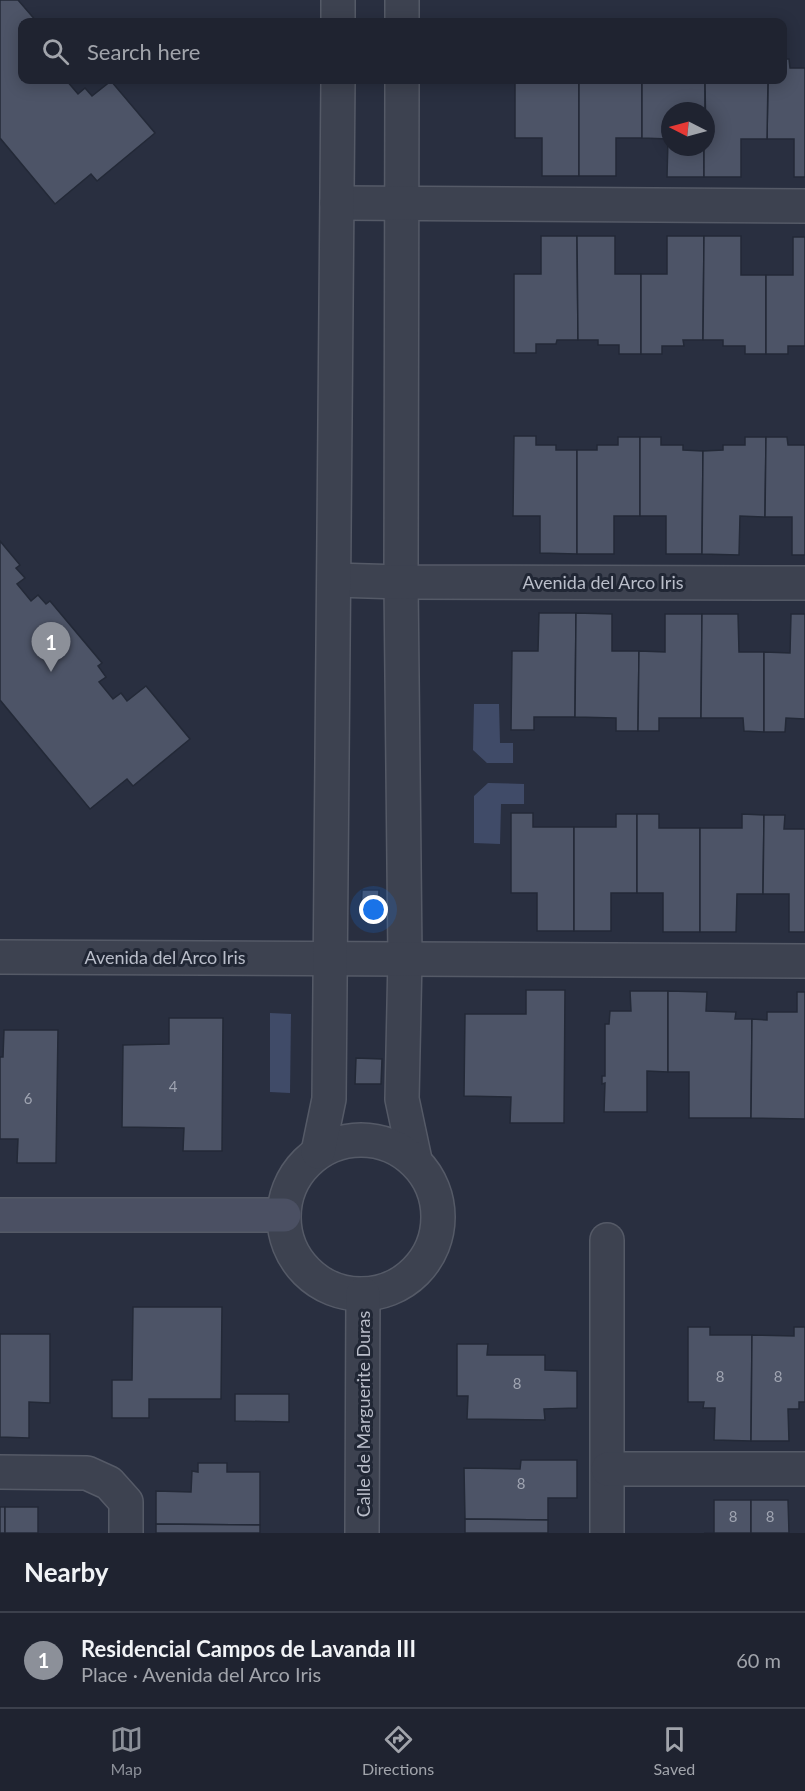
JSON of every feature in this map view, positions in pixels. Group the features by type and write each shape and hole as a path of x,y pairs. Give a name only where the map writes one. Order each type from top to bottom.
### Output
{"street":[{"path":"338,0 338,18"},
{"path":"402,0 402,18"},
{"path":"318,1152 329,1099 338,84"},
{"path":"402,84 400,582 405,957 402,1099 415,1160"},
{"path":"337,203 805,206"},
{"name":"Avenida del Arco Iris","path":"335,580 805,583"},
{"name":"Avenida del Arco Iris","path":"0,957 405,957 805,961"},
{"path":"367,1139 392,1145 415,1160 430,1180 438,1206 437,1232 428,1256 411,1276 389,1289 363,1294 339,1291 316,1280 299,1262 287,1239 284,1215 289,1190 300,1169 318,1152 342,1141 367,1139"},
{"path":"0,1215 284,1215"},
{"path":"607,1240 608,1533"},
{"name":"Calle de Marguerite Duras","path":"362,1533 363,1294"},
{"path":"608,1469 805,1469"},
{"path":"0,1472 87,1473 109,1483 126,1502 126,1533"}],"water":[{"path":"474,704 499,704 500,743 513,743 513,763 487,763 473,750"},
{"path":"488,783 524,784 524,804 501,804 500,844 474,843 474,796"},
{"path":"270,1013 291,1014 290,1093 270,1092"}],"building":[{"path":"0,0 18,0 34,18 18,18 18,84 69,84 78,94 85,88 92,96 107,84 114,84 155,133 97,181 91,174 55,204 0,138"},
{"path":"787,59 789,59 790,68 805,68 805,177 794,177 794,139 767,139 768,84 787,84"},
{"path":"515,84 579,84 579,176 542,176 542,138 515,138"},
{"path":"579,84 642,84 642,138 616,138 616,176 579,176"},
{"path":"642,84 705,84 705,102 661,102 661,139 642,138"},
{"path":"705,84 768,84 767,139 741,139 741,177 704,177 704,156 715,156 715,102 705,102"},
{"path":"668,156 704,156 704,177 667,177"},
{"path":"541,236 577,236 578,340 557,340 556,344 536,344 536,353 514,353 514,274 541,274"},
{"path":"577,236 615,236 615,274 641,274 641,354 619,354 619,345 598,345 598,340 578,340"},
{"path":"667,236 704,236 703,340 683,340 684,346 662,346 662,354 641,354 641,274 667,274"},
{"path":"704,236 741,236 741,275 766,275 766,354 745,354 745,346 723,346 723,340 703,340"},
{"path":"793,237 805,237 805,346 788,346 788,354 766,354 766,275 793,275"},
{"path":"514,436 536,436 536,445 556,445 556,450 577,450 577,554 540,553 540,516 513,516"},
{"path":"618,437 640,437 640,516 614,516 614,554 577,554 577,450 597,450 597,445 618,445"},
{"path":"640,437 661,437 661,445 683,445 683,450 703,451 702,554 666,554 666,516 640,516"},
{"path":"745,437 766,437 765,517 740,516 739,555 702,554 703,451 723,450 723,445 745,445"},
{"path":"766,437 787,437 788,445 805,445 805,555 792,555 792,517 765,517"},
{"path":"0,541 20,565 16,568 25,578 17,584 31,601 38,595 46,604 50,601 102,663 98,666 106,677 99,682 113,699 121,693 127,701 146,686 190,739 133,786 127,779 90,809 0,700"},
{"path":"539,613 576,613 575,717 534,717 534,730 511,730 512,651 538,651"},
{"path":"576,613 612,614 612,651 639,651 638,731 616,731 616,718 575,717"},
{"path":"665,614 702,614 701,718 659,718 659,731 638,731 639,651 665,652"},
{"path":"702,614 738,614 739,652 764,652 764,732 744,731 743,718 701,718"},
{"path":"791,614 805,614 805,719 786,718 785,732 764,732 764,652 790,653"},
{"path":"511,813 533,813 533,827 574,827 574,931 537,931 537,893 511,893"},
{"path":"616,814 637,814 637,893 611,893 611,931 574,931 574,827 616,827"},
{"path":"637,814 659,814 659,828 700,828 700,932 663,932 663,893 637,893"},
{"path":"742,814 764,815 763,894 737,894 736,932 700,932 700,828 742,828"},
{"path":"764,815 785,815 784,829 805,829 805,932 789,932 789,894 763,894"},
{"path":"362,890 379,890 378,915 361,915"},
{"path":"526,990 565,990 564,1123 510,1123 511,1097 464,1096 465,1014 526,1014"},
{"path":"630,991 668,991 668,1072 647,1071 647,1112 604,1112 605,1083 602,1084 602,1076 605,1076 605,1024 609,1024 610,1011 631,1011"},
{"path":"668,991 707,992 706,1011 736,1012 735,1019 752,1019 751,1118 689,1118 689,1072 668,1072"},
{"path":"797,992 805,992 805,1119 751,1118 752,1019 767,1020 767,1012 797,1012"},
{"path":"169,1018 223,1018 222,1151 183,1151 184,1128 122,1127 123,1045 169,1044"},
{"path":"4,1030 58,1030 56,1163 17,1163 18,1139 0,1139 0,1057 3,1057"},
{"path":"356,1058 382,1059 381,1084 355,1084"},
{"path":"133,1307 222,1307 221,1399 149,1399 149,1418 112,1418 112,1380 132,1380"},
{"path":"688,1327 710,1327 710,1335 752,1335 751,1441 714,1440 715,1408 703,1408 704,1402 688,1402"},
{"path":"794,1327 805,1327 805,1402 799,1402 799,1409 788,1409 789,1441 751,1441 752,1335 794,1336"},
{"path":"0,1334 50,1334 50,1403 29,1402 29,1438 0,1437"},
{"path":"457,1344 488,1344 487,1355 545,1355 545,1370 577,1371 577,1408 544,1409 545,1420 467,1419 468,1396 457,1396"},
{"path":"235,1394 289,1394 289,1422 235,1421"},
{"path":"521,1460 577,1460 577,1498 548,1498 548,1520 465,1519 464,1468 520,1469"},
{"path":"198,1463 227,1463 227,1472 260,1472 260,1525 156,1524 156,1491 191,1492 192,1471 198,1472"},
{"path":"714,1500 751,1500 751,1533 714,1533"},
{"path":"751,1500 788,1500 789,1533 751,1533"},
{"path":"0,1507 5,1507 5,1533 0,1533"},
{"path":"5,1507 38,1507 38,1533 5,1533"},
{"path":"465,1519 548,1520 548,1533 465,1533"},
{"path":"156,1524 260,1525 260,1533 156,1533"}],"place":[{"name":"Residencial Campos de Lavanda III","path":"51,672"}]}
